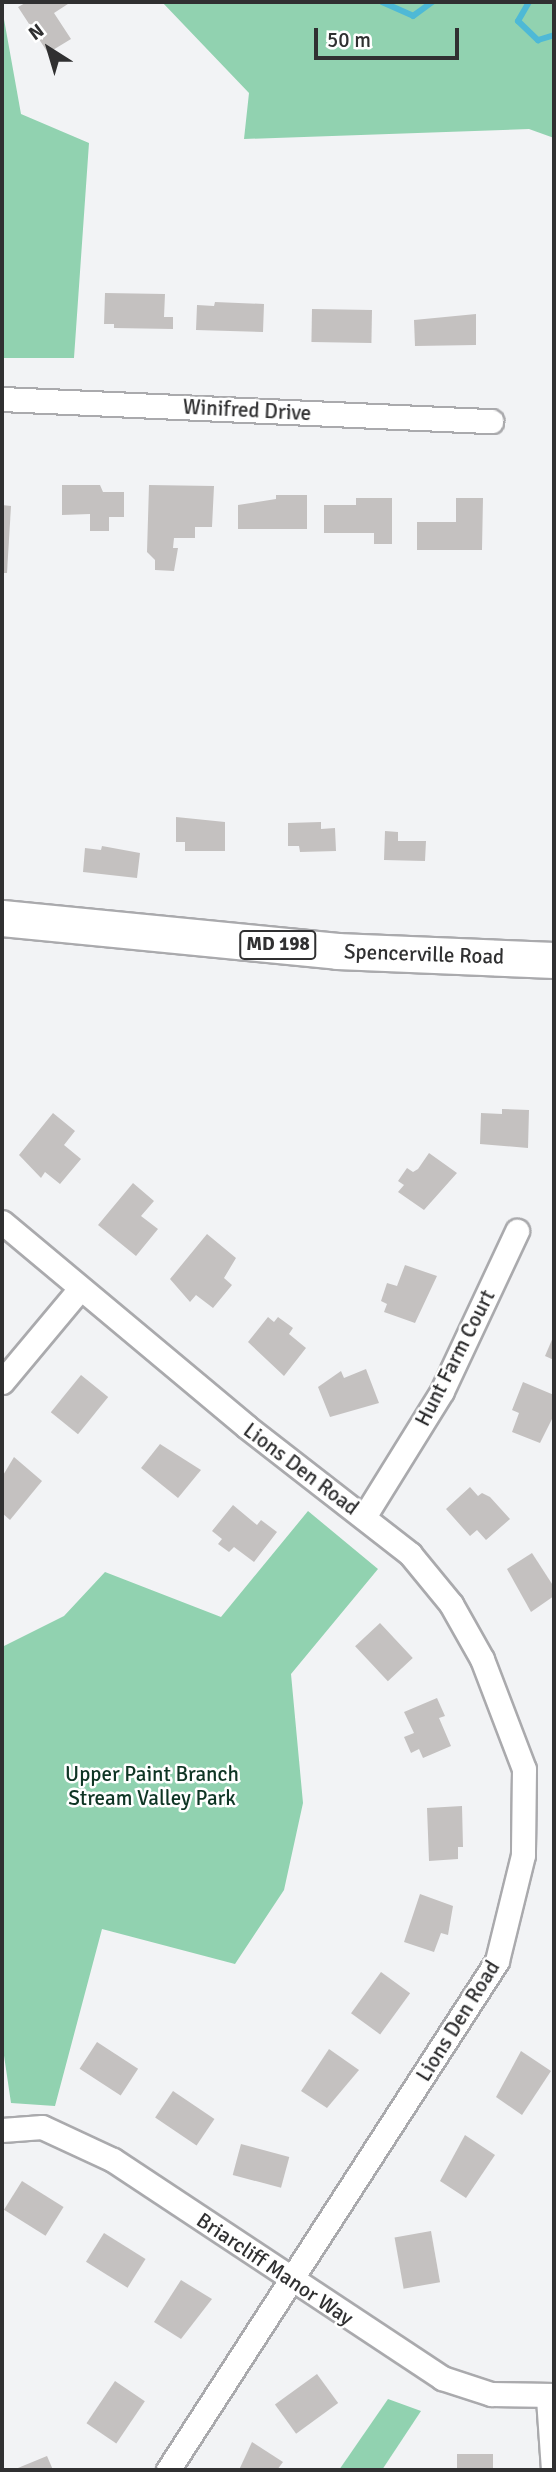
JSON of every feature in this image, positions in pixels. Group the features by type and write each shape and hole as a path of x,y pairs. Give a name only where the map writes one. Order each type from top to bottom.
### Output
{"main road":[{"name":"Spencerville Road","path":"2,918 337,951 554,960"}],"street":[{"name":"Winifred Drive","path":"2,399 492,421"},
{"name":"Lions Den Road","path":"2,1222 79,1290 410,1554 452,1604 482,1659 524,1769 523,1855 497,1961 292,2283 168,2470"},
{"name":"Hunt Farm Court","path":"364,1517 442,1391 517,1231"},
{"path":"2,1382 79,1290"},
{"name":"Briarcliff Manor Way","path":"2,2130 42,2127 113,2160 292,2283 442,2378 491,2394 551,2397"},
{"path":"551,2397 553,2470"}],"green space":[{"path":"162,2 554,2 554,138 529,129 244,139 249,93"},
{"path":"2,8 21,114 89,143 74,358 2,358"},
{"name":"Upper Paint Branch Stream Valley Park","path":"308,1511 378,1569 291,1674 303,1803 284,1890 235,1964 102,1929 55,2106 11,2103 2,2042 2,1647 64,1616 105,1572 221,1617"},
{"path":"388,2399 421,2411 382,2470 339,2470"}],"building":[{"path":"27,2 71,2 54,13 71,39 48,53 18,7"},
{"path":"105,293 165,294 164,317 173,317 173,329 114,328 114,324 104,324"},
{"path":"215,302 264,304 263,332 196,330 197,305 214,306"},
{"path":"312,309 372,310 371,343 311,342"},
{"path":"476,314 476,345 415,346 414,320"},
{"path":"62,485 100,485 103,492 124,492 124,517 109,517 109,531 90,531 90,514 62,515"},
{"path":"149,485 214,486 212,527 195,527 195,538 174,538 173,548 178,548 174,571 155,570 155,560 147,552"},
{"path":"276,495 307,495 307,529 238,529 238,505 276,499"},
{"path":"356,498 392,498 392,544 374,544 374,533 324,533 324,505 356,505"},
{"path":"456,498 483,498 482,550 417,550 417,522 456,522"},
{"path":"2,505 11,506 7,573 2,573"},
{"path":"176,817 225,822 225,851 185,851 185,842 176,842"},
{"path":"321,822 321,829 335,828 336,851 300,852 299,846 288,846 288,823"},
{"path":"385,831 398,832 398,841 426,841 425,861 384,860"},
{"path":"102,846 140,853 137,878 83,872 85,848 101,850"},
{"path":"502,1109 529,1110 528,1148 480,1144 481,1113 502,1114"},
{"path":"53,1113 75,1131 64,1145 81,1159 60,1184 45,1172 41,1178 19,1155"},
{"path":"429,1153 457,1173 424,1210 398,1192 404,1185 398,1181 407,1168 413,1172 418,1169"},
{"path":"133,1183 154,1201 141,1216 158,1229 136,1256 98,1225"},
{"path":"207,1234 236,1258 224,1278 232,1285 213,1308 196,1295 190,1302 170,1279"},
{"path":"405,1265 437,1276 415,1323 384,1312 387,1304 381,1301 387,1283 397,1286"},
{"path":"268,1317 274,1322 278,1317 293,1328 289,1334 306,1348 284,1376 248,1342"},
{"path":"554,1335 554,1360 545,1356"},
{"path":"366,1369 379,1403 330,1417 318,1387 341,1371 344,1378"},
{"path":"81,1375 108,1397 78,1434 51,1412"},
{"path":"523,1382 554,1395 554,1415 540,1443 512,1432 519,1413 512,1410"},
{"path":"160,1444 201,1470 178,1498 141,1468"},
{"path":"14,1457 42,1481 10,1520 2,1513 2,1477"},
{"path":"470,1487 478,1496 482,1493 490,1497 510,1519 486,1540 477,1530 470,1536 446,1509"},
{"path":"233,1505 257,1525 261,1520 277,1532 254,1562 234,1547 229,1552 218,1544 222,1539 212,1531"},
{"path":"532,1553 554,1587 554,1596 531,1612 507,1569"},
{"path":"380,1623 413,1658 388,1681 355,1646"},
{"path":"437,1698 445,1716 439,1718 451,1746 423,1758 419,1749 411,1753 404,1737 414,1733 404,1712"},
{"path":"462,1806 463,1847 458,1847 458,1859 429,1861 427,1808"},
{"path":"420,1894 453,1906 448,1935 441,1933 434,1952 404,1942"},
{"path":"381,1972 410,1993 380,2034 351,2013"},
{"path":"97,2042 138,2069 121,2096 80,2069"},
{"path":"329,2049 359,2070 327,2108 301,2091"},
{"path":"521,2051 551,2071 522,2115 496,2097"},
{"path":"173,2091 214,2119 197,2145 155,2118"},
{"path":"465,2135 495,2155 466,2198 440,2181"},
{"path":"241,2144 289,2157 281,2188 233,2175"},
{"path":"22,2181 64,2207 46,2236 4,2210"},
{"path":"431,2231 440,2282 404,2289 395,2237"},
{"path":"104,2233 146,2259 128,2288 86,2262"},
{"path":"181,2280 212,2299 181,2339 154,2322"},
{"path":"317,2374 338,2403 296,2434 275,2405"},
{"path":"115,2381 145,2401 116,2443 86,2423"},
{"path":"252,2442 283,2462 277,2470 239,2470"},
{"path":"457,2454 493,2454 493,2470 457,2470"},
{"path":"47,2456 53,2470 13,2470"}],"waterway":[{"path":"382,2 413,16 432,2"},
{"path":"529,2 518,21 538,40 554,35"}]}
